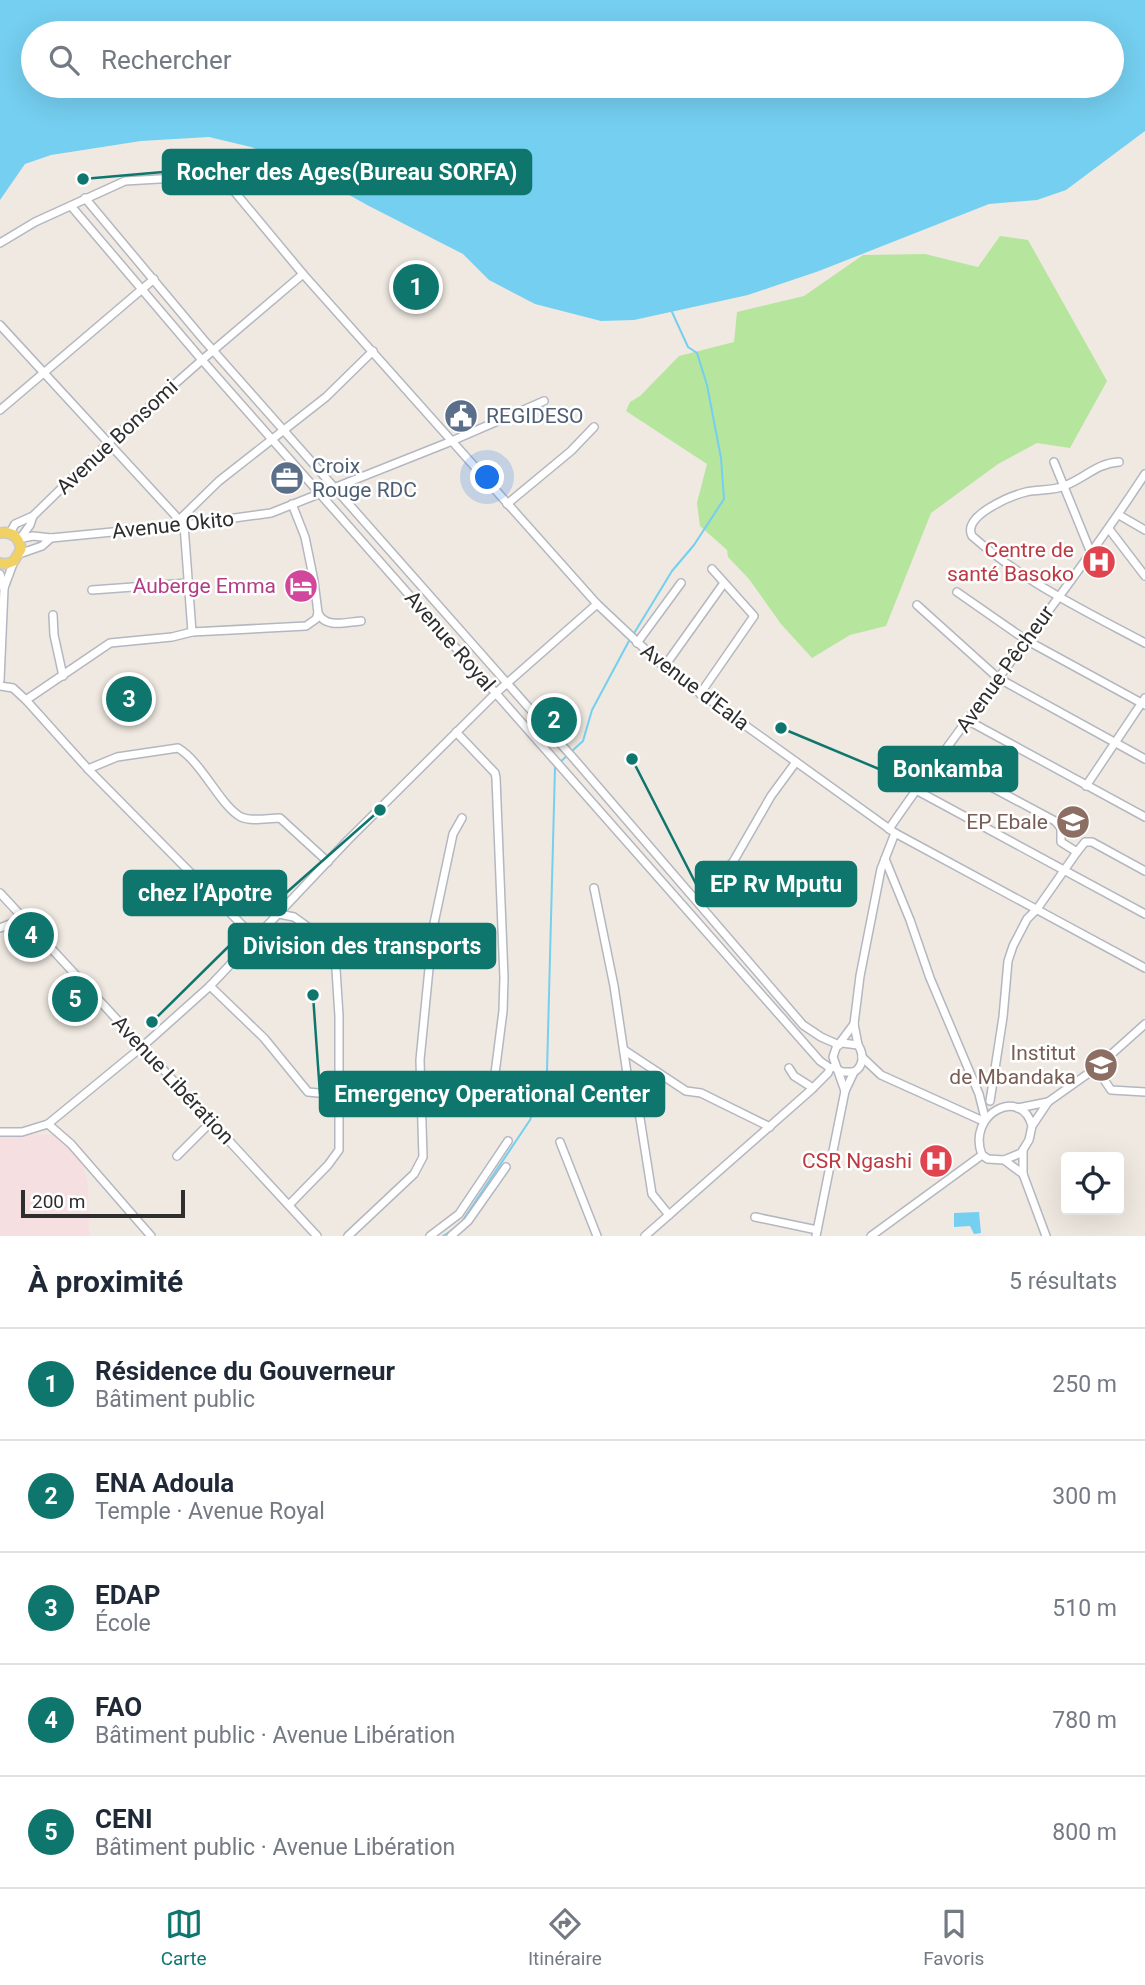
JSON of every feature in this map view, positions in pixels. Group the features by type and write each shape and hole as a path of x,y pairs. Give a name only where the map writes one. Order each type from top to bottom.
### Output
{"main road":[{"path":"0,563 6,564 17,557 11,536"}],"street":[{"name":"Avenue d'Eala","path":"85,198 124,181 219,177 228,183 303,274 597,604 664,667 892,831 1145,968"},
{"path":"0,243 35,222 85,198"},
{"name":"Avenue Royal","path":"85,198 213,350 573,758 803,1025 821,1037 840,1044"},
{"name":"Avenue Royal","path":"71,206 272,440 820,1061 834,1068"},
{"name":"Avenue Bonsomi","path":"11,536 15,524 33,516 108,443 303,274"},
{"path":"0,410 154,279"},
{"path":"0,325 182,522 192,632"},
{"path":"182,522 219,481 326,397 373,351"},
{"path":"319,492 452,441 544,401"},
{"path":"507,504 571,451 594,427"},
{"path":"1054,462 1091,552"},
{"path":"1119,462 1105,463 1063,486 1025,492 1007,499 981,513 970,525 970,531 972,536 997,558 1057,597 1145,643"},
{"name":"Avenue Pêcheur","path":"854,1024 860,976 881,869 892,831 916,790 1109,529 1145,476"},
{"name":"Avenue Okito","path":"11,536 51,538 182,522 255,517 319,492"},
{"path":"292,504 312,559 318,613 322,621 329,623"},
{"path":"1119,515 1145,530"},
{"name":"Avenue Bonsomi","path":"11,536 27,532 33,516"},
{"path":"1109,529 1145,576"},
{"name":"Avenue Okito","path":"17,557 42,546 51,538"},
{"path":"4,589 17,557"},
{"path":"700,694 754,616 712,569"},
{"path":"0,574 4,589 0,680"},
{"path":"92,590 188,583"},
{"path":"635,641 681,583"},
{"path":"664,667 724,583"},
{"path":"957,592 1026,640 1144,702 1086,786"},
{"path":"0,1132 22,1132 48,1124 143,1046 210,986 495,693 597,604"},
{"path":"917,605 998,678 1145,759"},
{"path":"306,626 316,619 318,613"},
{"path":"53,615 54,635 63,676"},
{"path":"26,700 110,643 132,639 172,638 192,632 361,621"},
{"path":"0,686 13,688 26,700 88,769 255,937"},
{"path":"967,720 1145,817"},
{"path":"210,986 264,1038 304,1089 313,1093 485,1100 492,1097 503,1010 504,952 496,778 495,773 456,732"},
{"path":"88,769 117,757 178,748 200,769 238,814 251,819 280,818 328,862"},
{"path":"939,759 1055,821 1060,828 1061,842 1077,852"},
{"path":"719,876 733,862 771,796 796,762"},
{"path":"916,790 1145,915"},
{"path":"348,1236 414,1174 421,1163 424,1147 420,1096 421,1039 433,928 453,834 462,818"},
{"path":"990,1101 1003,1017 1008,961 1027,919 1086,842 1092,842 1145,871"},
{"path":"886,859 930,978 979,1094 984,1119 979,1138 982,1155 988,1159 1004,1160 1017,1156 1029,1140 1032,1126 1048,1102 1096,1068 1144,1027"},
{"path":"594,888 614,986 631,1093 640,1118 652,1194 669,1215"},
{"name":"Avenue Libération","path":"1,897 143,1046 317,1236"},
{"path":"289,903 294,917"},
{"path":"279,914 294,917 322,937 335,954 339,1016 340,1143 337,1155 289,1205"},
{"path":"0,928 22,919"},
{"path":"845,1091 834,1068 833,1057 854,1024"},
{"path":"854,1024 862,1057 873,1069"},
{"path":"840,1044 858,1045"},
{"path":"624,1050 687,1091 701,1093 770,1127"},
{"path":"755,1217 816,1233 845,1091 862,1057"},
{"path":"789,1068 794,1076 813,1088"},
{"path":"834,1068 842,1072 873,1069 943,1104 984,1119"},
{"path":"645,1236 834,1068"},
{"path":"1096,1068 1111,1090 1145,1092"},
{"path":"979,1094 997,1110"},
{"path":"984,1119 997,1110 1008,1107 1018,1108 1048,1102"},
{"path":"1018,1108 1028,1115 1032,1126"},
{"path":"177,1156 212,1121"},
{"path":"48,1124 71,1144 151,1236"},
{"path":"430,1236 459,1214 509,1141"},
{"path":"560,1142 597,1236"},
{"path":"1023,1149 1023,1174 1045,1236"},
{"path":"871,1236 982,1155"},
{"path":"1004,1160 1023,1174"},
{"path":"451,1236 468,1221 506,1167"}],"shaded area":[{"path":"0,1133 59,1135 81,1160 88,1183 89,1236 0,1236"}],"green space":[{"path":"1000,236 1028,240 1107,381 1070,448 1037,443 998,464 931,513 886,626 850,635 812,658 728,557 727,550 700,526 697,503 707,464 626,411 630,402 640,396 679,356 734,342 737,312 804,296 863,255 925,254 978,267"}],"water":[{"path":"0,0 1145,0 1145,131 1066,190 1037,200 989,204 819,271 748,295 634,320 601,321 535,304 489,280 463,254 288,161 251,147 209,137 141,141 51,155 25,164 0,200"},
{"path":"979,1212 981,1233 974,1234 970,1226 954,1227 954,1213"}],"waterway":[{"path":"633,635 672,571 694,545 724,499 721,458 707,385 697,353 688,347 672,312"},
{"path":"572,751 583,741 592,710 630,639"},
{"path":"559,763 568,755"},
{"path":"461,1223 530,1120 547,1071 555,767"},
{"path":"443,1236 454,1229"}],"place":[{"name":"Rocher des Ages(Bureau SORFA)","path":"83,179"},
{"name":"Résidence du Gouverneur","path":"416,287"},
{"name":"REGIDESO","path":"461,416"},
{"name":"Croix Rouge RDC","path":"287,478"},
{"name":"Centre de santé Basoko","path":"1099,562"},
{"name":"Auberge Emma","path":"301,586"},
{"name":"EDAP","path":"129,699"},
{"name":"ENA Adoula","path":"554,720"},
{"name":"Bonkamba","path":"781,728"},
{"name":"EP Rv Mputu","path":"632,759"},
{"name":"chez l’Apotre","path":"380,810"},
{"name":"EP Ebale","path":"1073,822"},
{"name":"FAO","path":"31,935"},
{"name":"Emergency Operational Center","path":"313,995"},
{"name":"CENI","path":"75,999"},
{"name":"Division des transports","path":"152,1022"},
{"name":"Institut de Mbandaka","path":"1101,1065"},
{"name":"CSR Ngashi","path":"936,1161"}]}
